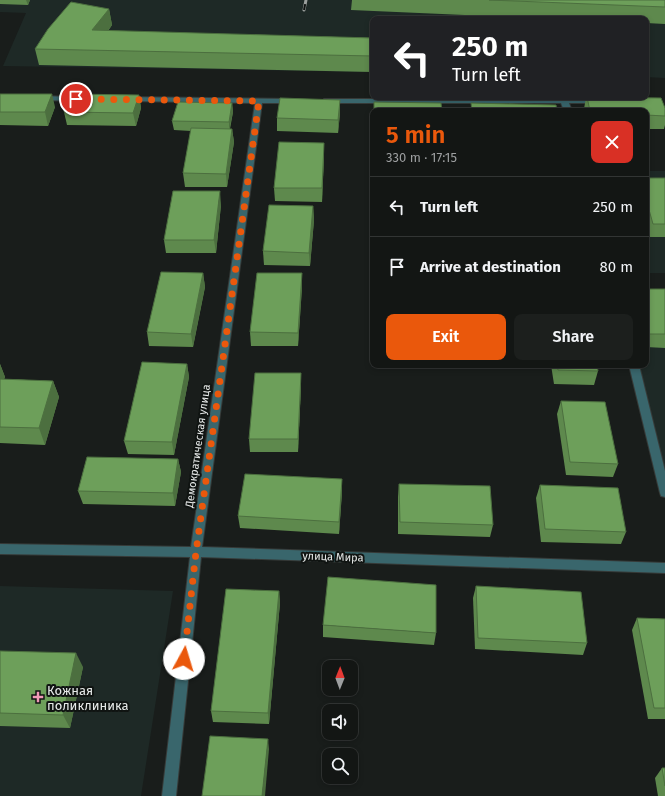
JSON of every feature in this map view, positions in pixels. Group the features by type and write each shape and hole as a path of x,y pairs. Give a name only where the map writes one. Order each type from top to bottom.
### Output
{"street":[{"path":"31,98 86,99"},
{"path":"118,99 298,101"},
{"name":"Демократическая улица","path":"168,796 196,552 259,101"},
{"path":"321,101 610,101"},
{"path":"564,101 567,108"},
{"path":"635,368 665,493"},
{"name":"улица Мира","path":"0,549 196,552 665,568"}],"shaded area":[{"path":"0,0 665,0 665,78 649,77 649,16 370,16 370,72 3,66 26,13 0,12"},
{"path":"649,171 665,171 665,273 649,273"},
{"path":"649,299 665,299 665,469 639,368 649,368"},
{"path":"0,586 173,591 141,796 0,796"}],"building":[{"path":"489,0 665,0 665,7"},
{"path":"71,2 109,9 92,30 370,38 370,56 35,49 48,29"},
{"path":"0,94 52,94 45,112 0,112"},
{"path":"70,94 139,95 133,113 64,112"},
{"path":"280,98 340,100 338,120 277,118"},
{"path":"649,98 661,98 665,108 665,116 649,115 649,108 589,108 588,100 649,100"},
{"path":"178,102 232,103 229,122 172,121"},
{"path":"374,102 441,103 442,108 374,108"},
{"path":"471,103 556,105 556,108 472,108"},
{"path":"191,128 232,129 226,174 183,173"},
{"path":"279,142 324,143 322,188 274,188"},
{"path":"649,178 665,178 665,224 653,224 649,210"},
{"path":"173,191 220,191 214,240 164,240"},
{"path":"269,205 313,206 309,253 263,251"},
{"path":"161,272 203,273 191,334 147,332"},
{"path":"257,273 302,273 298,333 250,332"},
{"path":"649,289 665,289 665,334 649,334"},
{"path":"142,362 187,364 172,442 124,441"},
{"path":"558,368 598,368 598,371 558,370"},
{"path":"255,373 301,373 298,439 249,439"},
{"path":"0,379 53,381 39,428 0,427"},
{"path":"561,401 605,402 618,464 570,462"},
{"path":"87,457 178,459 173,493 78,491"},
{"path":"245,474 342,479 339,522 238,516"},
{"path":"399,484 490,486 493,525 400,522"},
{"path":"540,485 618,488 626,532 545,529"},
{"path":"328,577 436,585 436,633 323,625"},
{"path":"476,586 581,592 587,643 478,638"},
{"path":"226,589 279,591 268,713 211,711"},
{"path":"637,618 665,619 665,708 654,708"},
{"name":"Кожная поликлиника","path":"0,651 76,653 63,715 0,713"},
{"path":"210,736 268,739 262,796 202,796"},
{"path":"662,768 665,768 665,786"}],"railway":[{"path":"304,10 306,0"}],"place":[{"name":"Кожная поликлиника","path":"38,697"}],"route":[{"path":"76,99 259,101 196,552 184,659"}]}
